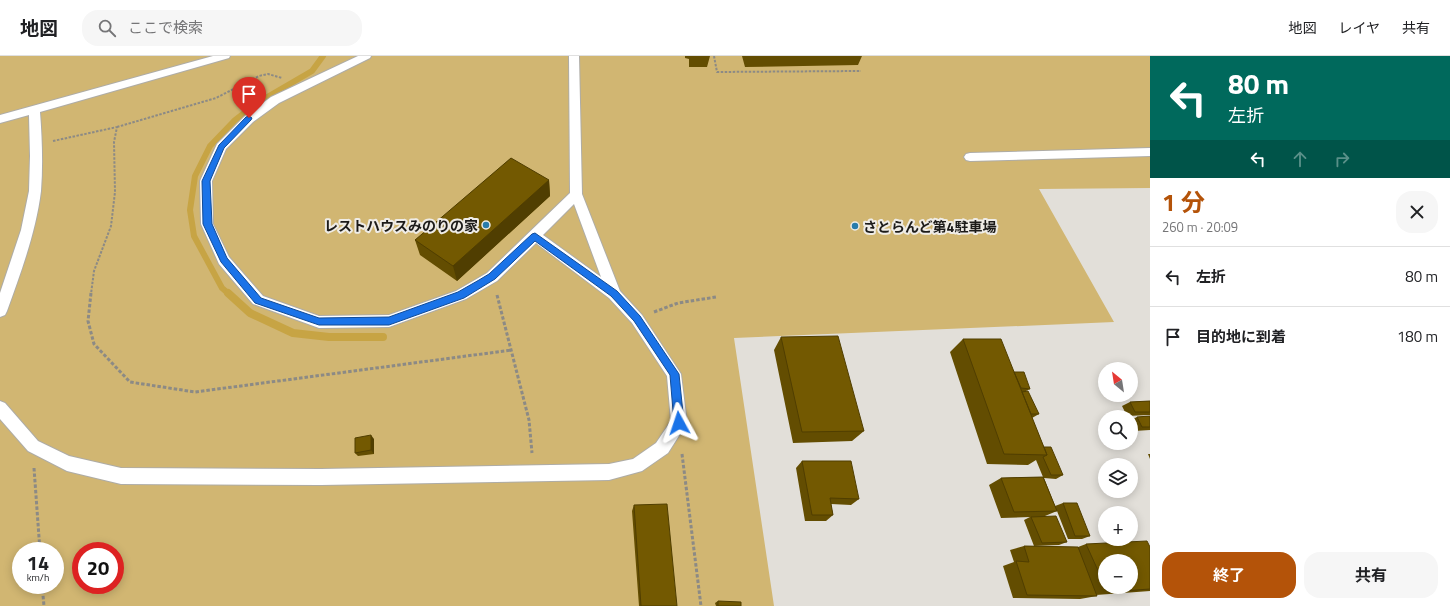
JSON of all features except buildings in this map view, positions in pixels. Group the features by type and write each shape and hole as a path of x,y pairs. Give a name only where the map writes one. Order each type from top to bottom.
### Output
{"lane":[{"path":"0,119 225,56"},
{"path":"366,56 275,100 249,118 221,147 206,181 208,224 224,260 258,300 319,322 389,321 461,295 492,277 576,194"},
{"path":"574,56 576,194 614,294"},
{"path":"0,311 21,251 33,201 36,145 34,110"},
{"path":"0,114 17,115"},
{"path":"970,157 1150,152"},
{"path":"0,408 33,446 67,463 121,476 321,477 534,474 609,472 636,466 662,448 679,423 674,374 637,319 614,294 535,236"}],"path":[{"path":"714,56 717,72 861,71"},
{"path":"36,145 117,127 216,98 259,76 268,74 285,80"},
{"path":"117,127 114,142 115,192 111,226 94,271 88,321 94,344 130,382 195,392 512,350"},
{"path":"492,277 529,420 534,474"},
{"path":"637,319 678,303 716,297"},
{"path":"679,423 701,606"},
{"path":"33,446 39,542"},
{"path":"43,594 44,606"}],"shaded area":[{"path":"0,56 1150,56 1150,188 1039,189 1114,322 734,338 774,606 0,606"}],"waterway":[{"path":"229,294 222,288 194,236 190,210 195,176 210,146 235,120 257,103 312,71 323,56"},
{"path":"228,293 250,313 293,333 329,337 383,337"}],"place":[{"name":"レストハウスみのりの家","path":"486,225"},
{"name":"さとらんど第4駐車場","path":"855,226"}],"route":[{"path":"249,118 221,147 206,181 208,224 224,260 258,300 319,322 389,321 461,295 482,283 492,277 535,236 614,294 637,319 674,374 679,423"}]}
